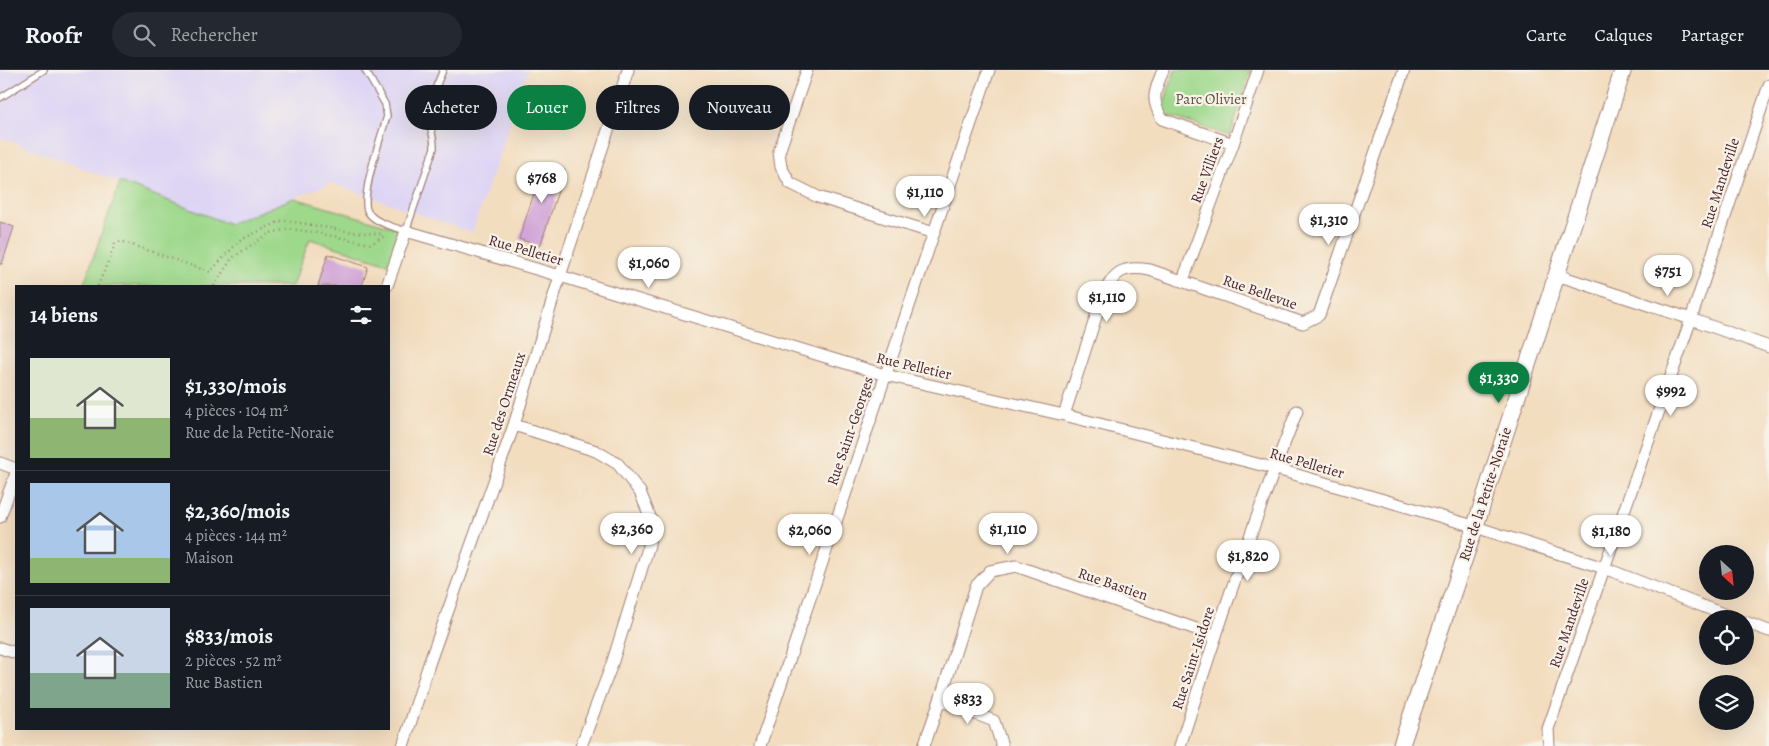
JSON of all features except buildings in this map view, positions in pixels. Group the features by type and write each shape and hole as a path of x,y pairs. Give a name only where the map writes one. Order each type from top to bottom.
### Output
{"street":[{"name":"Rue des Ormeaux","path":"403,746 429,664 514,425 560,276 628,70"},
{"path":"807,70 779,152 780,167 790,183 818,197 934,233"},
{"name":"Rue Saint-Georges","path":"760,746 989,70"},
{"path":"1163,70 1155,90 1156,109 1162,119 1233,144"},
{"name":"Rue Villiers","path":"1183,280 1258,70"},
{"name":"Rue Bellevue","path":"1064,415 1102,298 1115,274 1125,269 1135,267 1183,280 1303,323 1319,315 1404,70"},
{"name":"Rue de la Petite-Noraie","path":"1401,746 1475,527 1623,70"},
{"name":"Rue Mandeville","path":"1549,746 1548,728 1691,319 1769,85"},
{"name":"Rue Pelletier","path":"406,231 885,375 1064,415 1273,468 1475,527 1604,568 1713,610"},
{"path":"388,285 406,231"},
{"path":"1557,275 1769,347"},
{"name":"Rue Saint-Isidore","path":"1180,746 1273,468 1297,410"},
{"path":"514,425 596,451 618,464 640,492 650,519 646,554 612,664 581,746"},
{"path":"0,464 15,471"},
{"path":"0,517 15,474"},
{"name":"Rue Bastien","path":"924,746 976,586 990,572 1016,566 1216,636"},
{"path":"1754,625 1769,631"},
{"path":"0,648 15,653"},
{"path":"940,700 994,721 1002,746"}],"lane":[{"path":"0,98 44,70"},
{"path":"365,70 385,104 387,116 366,188 365,202 368,212 378,221 406,231 434,148 434,137 429,120 431,104 443,70"}],"path":[{"path":"98,285 115,244 121,241 210,272 240,240 283,220 352,232 387,234 370,244 289,229 270,234 232,258 215,285"}],"shaded area":[{"path":"0,70 528,70 523,85 507,85 507,130 472,233 331,183 229,224 0,137"}],"green space":[{"name":"Parc Olivier","path":"1175,70 1251,70 1230,136 1161,113"},
{"path":"120,182 229,224 294,198 406,231 394,266 310,239 292,285 83,285"}]}
